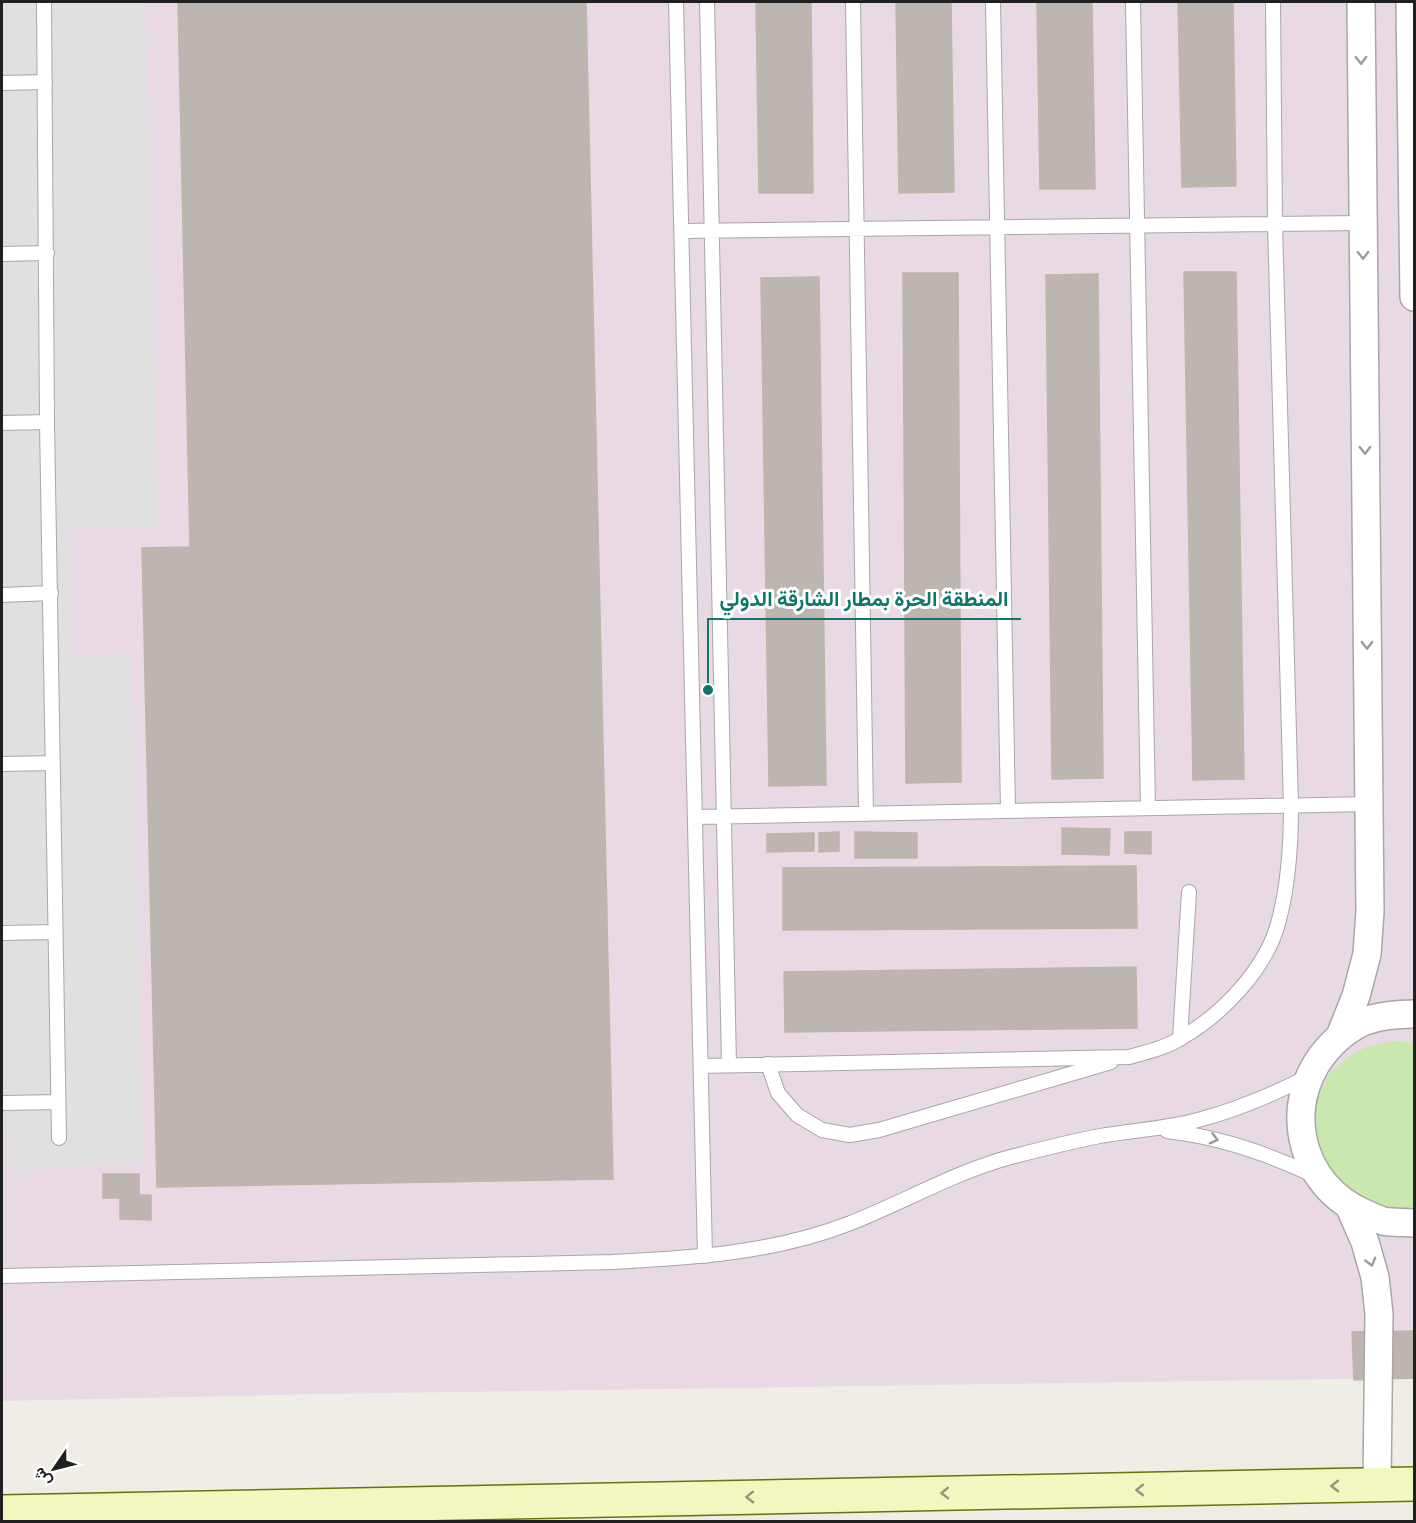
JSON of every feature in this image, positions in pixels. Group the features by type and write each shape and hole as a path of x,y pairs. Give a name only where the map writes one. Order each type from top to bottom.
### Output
{"street":[{"path":"1340,1036 1356,996 1366,954 1370,911 1361,2"},
{"path":"1410,2 1414,297"},
{"path":"1414,1014 1390,1014 1364,1022 1340,1036 1322,1054 1309,1076 1302,1101 1301,1128 1307,1154 1319,1178 1333,1195 1350,1208 1382,1221 1414,1223"},
{"path":"1350,1208 1365,1242 1375,1277 1379,1314 1377,1485"},
{"path":"2,1512 1414,1484"}],"lane":[{"path":"44,2 47,422 58,1138"},
{"path":"676,2 705,1256"},
{"path":"707,2 729,1065"},
{"path":"853,2 866,814"},
{"path":"993,2 1008,811"},
{"path":"1133,2 1148,808"},
{"path":"768,1064 778,1093 797,1115 822,1130 850,1135 879,1130 1152,1051 1180,1039 1201,1026 1234,997 1260,963 1278,923 1287,880 1291,806 1275,224 1273,2"},
{"path":"2,83 45,82"},
{"path":"681,231 1363,223"},
{"path":"2,254 47,253"},
{"path":"2,423 47,422"},
{"path":"2,595 51,593"},
{"path":"2,764 53,763"},
{"path":"695,817 1369,804"},
{"path":"1180,1039 1189,891"},
{"path":"2,933 56,932"},
{"path":"701,1066 1129,1057"},
{"path":"2,1276 612,1262 705,1256 801,1239 848,1224 943,1181 994,1162 1048,1147 1102,1136 1156,1129 1235,1109 1309,1076"},
{"path":"2,1103 58,1102"},
{"path":"1156,1129 1199,1135 1240,1145 1281,1159 1319,1178"}],"shaded area":[{"path":"2,2 1414,2 1414,1378 319,1394 2,1401"},
{"path":"2,2 146,2 158,527 70,529 72,655 131,653 143,1161 7,1172 2,941"}],"green space":[{"path":"1391,1041 1414,1043 1414,1214 1384,1214 1328,1179 1317,1158 1313,1113 1320,1091 1331,1072 1348,1057 1368,1046"}],"building":[{"path":"178,2 586,2 613,1179 157,1187 142,548 190,547"},
{"path":"756,2 811,2 813,193 759,193"},
{"path":"896,2 951,2 954,192 899,193"},
{"path":"1037,2 1092,2 1095,189 1040,189"},
{"path":"1178,2 1233,2 1236,186 1182,187"},
{"path":"1184,272 1236,272 1244,779 1193,780"},
{"path":"903,273 958,273 961,782 906,783"},
{"path":"1098,274 1103,778 1052,779 1046,275"},
{"path":"819,277 826,785 769,786 761,278"},
{"path":"1062,828 1110,829 1109,855 1062,854"},
{"path":"839,832 839,851 819,852 819,833"},
{"path":"855,832 917,833 917,858 855,858"},
{"path":"1125,832 1151,832 1151,854 1125,853"},
{"path":"814,833 814,851 767,852 767,834"},
{"path":"1136,866 1137,928 783,930 783,868"},
{"path":"1136,967 1137,1028 785,1032 784,972"},
{"path":"103,1174 139,1174 139,1195 151,1195 151,1220 120,1219 120,1198 103,1198"},
{"path":"1414,1331 1414,1378 1354,1380 1352,1332"}],"place":[{"name":"المنطقة الحرة بمطار الشارقة الدولي","path":"708,690"}]}
